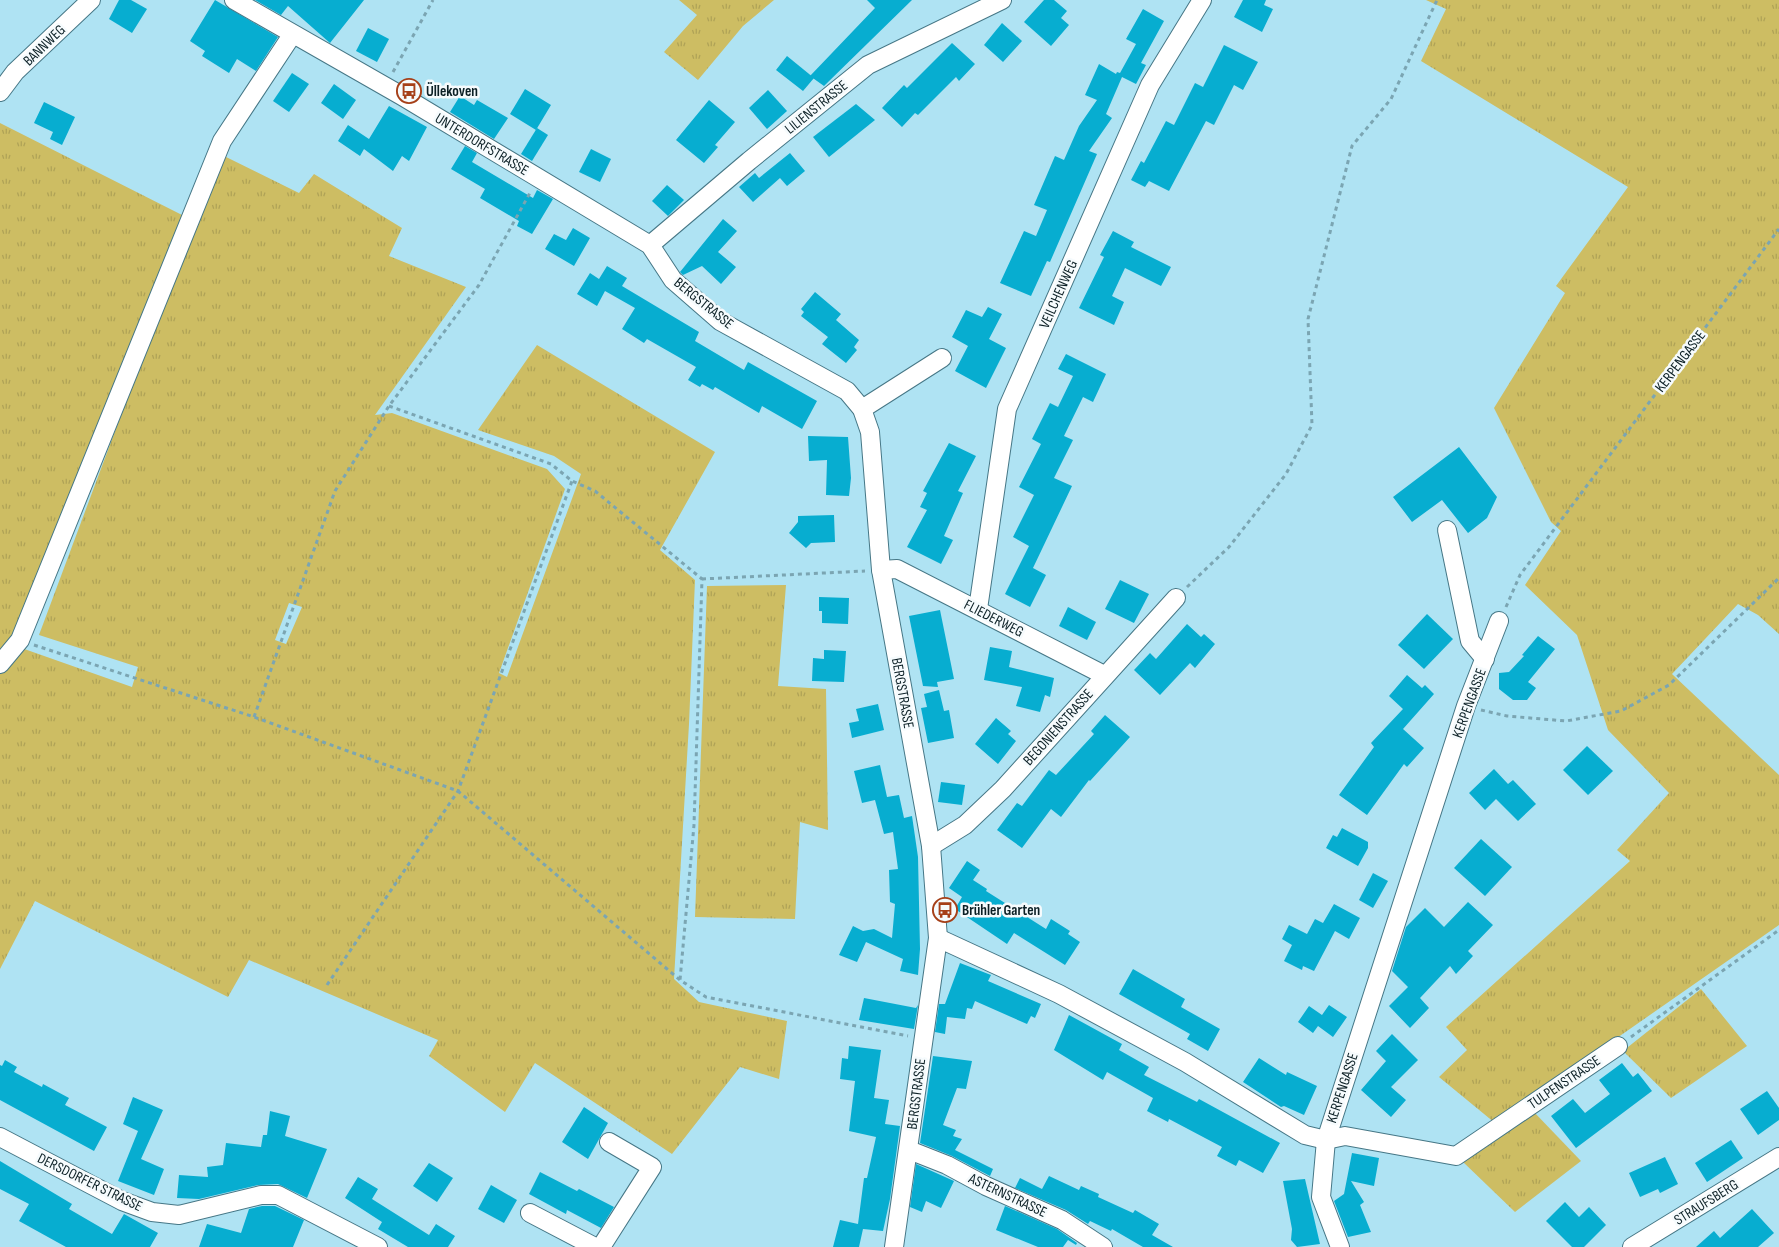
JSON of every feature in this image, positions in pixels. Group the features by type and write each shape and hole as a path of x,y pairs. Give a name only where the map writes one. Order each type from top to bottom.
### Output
{"street":[{"name":"BANNWEG","path":"0,92 16,72 90,0"},
{"name":"UNTERDORFSTRASSE","path":"234,0 292,35 385,86 650,245"},
{"name":"LILIENSTRASSE","path":"650,245 749,161 868,65 1002,0"},
{"name":"VEILCHENWEG","path":"978,609 1007,409 1150,85 1202,0"},
{"path":"0,664 20,640 222,141 292,35"},
{"name":"BERGSTRASSE","path":"650,245 673,280 720,320 847,391 862,409 870,432 881,570 931,846 938,938 894,1247"},
{"path":"862,409 942,358"},
{"path":"1447,530 1470,641 1485,659"},
{"name":"FLIEDERWEG","path":"881,570 897,569 978,609 1104,676"},
{"name":"BEGONIENSTRASSE","path":"931,846 965,825 1003,789 1176,598"},
{"name":"KERPENGASSE","path":"1340,1247 1321,1197 1326,1140 1466,706 1499,621"},
{"path":"938,938 1059,994 1185,1062 1305,1135 1326,1140"},
{"name":"TULPENSTRASSE","path":"1326,1140 1346,1136 1456,1156 1618,1046"},
{"name":"DERSDORFER STRASSE","path":"0,1137 122,1201 152,1212 179,1215 261,1195 278,1195 378,1247"},
{"path":"601,1247 652,1167 608,1142"},
{"name":"ASTERNSTRASSE","path":"909,1150 947,1165 986,1186 1062,1220 1103,1247"},
{"name":"STRAUFSBERG","path":"1632,1247 1779,1157"},
{"path":"530,1213 595,1247"}],"path":[{"path":"385,86 433,0"},
{"path":"1176,598 1229,548 1286,474 1312,425 1308,319 1352,146 1391,99 1437,0"},
{"path":"254,717 335,491 389,406 479,285 538,177"},
{"name":"KERPENGASSE","path":"1499,621 1520,575 1779,229"},
{"path":"389,406 551,464 572,481 595,491 702,578 881,570"},
{"path":"327,985 458,791 572,481"},
{"path":"680,980 694,825 702,578"},
{"path":"1466,706 1507,716 1566,721 1621,711 1669,685 1779,578"},
{"path":"20,640 254,717 458,791 680,980 706,997 923,1038"},
{"path":"1618,1046 1779,930"}],"green space":[{"path":"679,0 774,0 743,26 698,80 664,52 697,15"},
{"path":"1426,0 1779,0 1779,634 1758,615 1738,604 1672,674 1779,775 1779,925 1495,1123 1439,1077 1467,1050 1446,1027 1630,861 1617,850 1669,793 1608,730 1577,635 1525,585 1561,531 1551,522 1494,408 1565,293 1556,286 1628,187 1421,61 1446,9"},
{"path":"0,123 186,217 220,154 299,193 314,174 402,228 389,256 466,287 375,415 392,413 547,469 565,489 499,673 507,677 581,474 554,456 478,430 537,345 715,452 660,550 695,580 689,724 674,979 699,1002 787,1021 779,1079 740,1067 672,1154 535,1063 505,1112 429,1056 438,1040 249,960 228,997 35,901 0,969","holes":["155,324 39,635 138,667 132,687 13,645","289,603 302,607 286,644 275,640"]},
{"path":"786,585 778,686 826,689 828,830 800,822 795,919 695,917 707,586"},
{"path":"1701,989 1747,1046 1671,1098 1623,1051"},
{"path":"1533,1111 1581,1161 1515,1212 1462,1161"}],"building":[{"path":"119,0 131,0 147,9 132,33 109,19"},
{"path":"215,0 278,37 256,71 237,59 229,73 202,56 205,51 190,41"},
{"path":"255,0 364,0 330,43 288,6 281,15"},
{"path":"867,0 912,0 824,86 810,76 875,8"},
{"path":"1044,0 1054,0 1067,11 1061,18 1069,25 1051,46 1024,22"},
{"path":"1243,0 1266,0 1264,5 1273,9 1262,32 1234,17"},
{"path":"1143,9 1164,21 1141,63 1146,65 1136,84 1122,77 1106,114 1112,118 1089,151 1097,154 1050,262 1047,261 1031,296 1000,283 1024,231 1036,236 1047,210 1034,205 1055,156 1064,160 1079,126 1097,100 1085,95 1099,64 1116,74 1117,72 1120,73 1136,44 1126,39"},
{"path":"1002,23 1022,41 1003,62 984,45"},
{"path":"368,28 389,39 377,62 356,51"},
{"path":"952,43 975,64 959,81 956,77 918,115 915,113 902,127 882,108 904,85 907,88"},
{"path":"1224,45 1258,62 1243,90 1234,85 1214,125 1206,121 1169,191 1149,181 1145,187 1131,180 1141,161 1144,163 1166,121 1174,125 1195,83 1203,87"},
{"path":"787,56 814,78 803,91 776,70"},
{"path":"292,73 309,84 289,112 273,101"},
{"path":"334,84 356,100 343,119 321,103"},
{"path":"525,89 551,105 536,130 510,114"},
{"path":"768,90 787,111 767,129 749,108"},
{"path":"460,96 474,105 477,100 508,118 494,139 450,112"},
{"path":"709,100 735,122 715,145 718,147 704,163 676,140"},
{"path":"44,102 75,117 62,145 50,139 53,132 34,123"},
{"path":"856,104 875,120 829,157 813,137"},
{"path":"389,106 427,127 409,161 402,156 393,171 364,149 360,156 338,141 348,125 369,139"},
{"path":"537,128 548,135 532,161 521,154"},
{"path":"465,146 477,153 472,162 533,198 537,190 553,199 532,234 517,226 519,221 480,198 485,189 451,169"},
{"path":"591,149 611,159 600,182 579,172"},
{"path":"790,153 805,171 787,186 780,178 753,202 739,187 755,173 759,178"},
{"path":"667,185 684,200 668,216 652,201"},
{"path":"723,219 737,231 718,252 736,267 721,284 702,266 683,275 680,272"},
{"path":"573,228 590,238 574,266 545,249 554,234 566,240"},
{"path":"1113,231 1134,242 1131,247 1171,267 1161,286 1125,268 1112,296 1124,302 1114,325 1079,308 1104,257 1100,255"},
{"path":"607,266 627,278 622,286 699,332 695,341 744,370 748,362 817,401 802,429 762,406 759,413 715,387 713,390 702,384 700,387 688,380 696,367 647,339 644,343 622,329 635,308 605,291 597,306 577,294 590,273 599,279"},
{"path":"815,292 841,314 836,320 859,340 854,347 857,350 846,363 822,344 828,337 801,316 804,312 801,309"},
{"path":"988,307 1002,314 989,339 1006,348 986,388 955,371 968,346 952,337 966,310 982,317"},
{"path":"1066,354 1106,374 1093,402 1083,397 1064,436 1073,440 1054,478 1072,486 1033,568 1046,575 1030,607 1005,594 1029,546 1013,537 1034,495 1019,487 1041,444 1032,439 1050,403 1058,407 1073,376 1058,369"},
{"path":"808,436 848,437 851,478 849,496 826,495 827,460 809,461"},
{"path":"949,443 976,456 958,491 963,493 944,536 953,540 941,564 907,547 927,510 920,507 927,493 923,491"},
{"path":"1459,447 1497,497 1487,518 1468,533 1442,500 1412,522 1393,497"},
{"path":"834,515 835,542 811,543 806,548 789,533 798,522 798,516"},
{"path":"1120,580 1149,594 1134,623 1105,609"},
{"path":"819,597 849,598 848,624 822,623 822,611 819,611"},
{"path":"1068,607 1096,622 1087,640 1059,626"},
{"path":"940,610 954,679 937,682 938,687 923,686 909,616"},
{"path":"1427,614 1453,639 1424,669 1398,645"},
{"path":"1187,624 1201,637 1204,634 1215,644 1195,668 1190,663 1160,695 1134,670 1150,653 1156,659"},
{"path":"1538,636 1555,649 1528,682 1536,688 1527,700 1513,700 1499,689 1499,673 1509,672 1524,656 1522,655"},
{"path":"990,647 1012,651 1009,667 1054,678 1050,697 1045,695 1040,712 1016,706 1022,687 984,680"},
{"path":"824,650 846,651 844,682 812,681 813,658 824,659"},
{"path":"1407,675 1422,688 1425,685 1434,694 1403,729 1424,748 1407,767 1404,764 1367,815 1339,795 1374,747 1371,743 1403,709 1389,696"},
{"path":"939,690 944,711 949,710 954,738 928,743 921,708 927,707 924,694"},
{"path":"878,704 884,730 852,738 849,723 859,721 856,709"},
{"path":"1105,715 1130,737 1089,780 1061,817 1051,809 1022,848 997,830 1017,803 1022,806 1049,770 1056,775 1094,734 1091,731"},
{"path":"996,718 1011,731 1008,734 1016,741 998,764 975,744"},
{"path":"1587,746 1613,771 1588,795 1563,770"},
{"path":"880,765 887,797 899,795 904,818 912,816 918,857 920,949 918,975 900,971 903,959 866,942 857,962 839,955 853,926 863,931 874,929 892,938 895,904 890,902 889,870 898,869 893,832 884,834 875,800 862,803 854,771"},
{"path":"1494,769 1508,784 1513,780 1536,804 1518,821 1496,799 1485,810 1469,793"},
{"path":"941,782 965,785 962,805 938,802"},
{"path":"1342,828 1368,842 1368,848 1358,866 1326,848 1333,835 1337,837"},
{"path":"1481,839 1512,867 1485,896 1454,868"},
{"path":"967,861 980,870 973,880 987,889 986,891 1046,929 1051,919 1070,931 1068,934 1080,942 1065,965 1014,933 1007,944 955,909 962,897 949,888"},
{"path":"1373,873 1388,881 1373,908 1359,900"},
{"path":"1468,902 1493,925 1468,951 1473,956 1456,974 1450,966 1420,998 1429,1008 1410,1028 1389,1006 1408,987 1392,971 1406,927 1425,908 1444,927"},
{"path":"1334,904 1360,918 1349,939 1335,931 1314,971 1303,966 1302,970 1284,961 1292,945 1282,939 1289,925 1307,934 1315,919 1323,923"},
{"path":"960,963 991,975 988,981 1041,1004 1035,1018 1031,1016 1027,1024 975,1001 972,1009 967,1008 965,1019 947,1017 945,1034 935,1032 939,1004 945,1004"},
{"path":"1133,969 1185,999 1181,1007 1220,1029 1208,1051 1187,1039 1190,1034 1119,994"},
{"path":"864,998 916,1008 918,1005 914,1029 859,1020"},
{"path":"1329,1005 1347,1017 1333,1037 1318,1026 1313,1033 1298,1022 1309,1006 1322,1015"},
{"path":"1069,1015 1122,1044 1119,1050 1149,1067 1144,1075 1197,1102 1199,1099 1280,1143 1263,1173 1239,1160 1236,1166 1217,1156 1222,1147 1169,1119 1168,1122 1147,1111 1153,1098 1107,1072 1103,1080 1054,1050"},
{"path":"1392,1034 1418,1060 1391,1087 1406,1100 1391,1117 1361,1090 1386,1061 1376,1051"},
{"path":"849,1046 881,1050 874,1098 889,1100 885,1124 900,1126 890,1199 883,1231 863,1229 859,1247 833,1247 840,1220 858,1224 864,1178 867,1178 876,1137 849,1131 855,1081 840,1079 842,1058 848,1059"},
{"path":"933,1056 972,1061 966,1089 957,1088 943,1125 956,1130 953,1136 962,1139 955,1150 993,1169 990,1176 952,1156 920,1143"},
{"path":"1259,1058 1286,1075 1287,1072 1317,1086 1304,1115 1284,1106 1281,1107 1243,1082"},
{"path":"5,1060 17,1067 14,1072 42,1087 43,1084 69,1098 65,1105 107,1127 94,1151 0,1100 0,1065 2,1066"},
{"path":"1622,1063 1633,1077 1638,1073 1652,1091 1576,1148 1551,1116 1573,1099 1585,1113 1610,1094 1599,1080"},
{"path":"1767,1091 1779,1108 1779,1120 1758,1135 1740,1109"},
{"path":"133,1097 163,1110 141,1159 164,1169 154,1195 118,1181 138,1131 123,1124"},
{"path":"584,1107 608,1123 588,1159 562,1142"},
{"path":"270,1111 290,1116 285,1136 327,1149 307,1198 278,1184 258,1185 199,1199 177,1198 179,1175 208,1177 207,1167 223,1165 226,1143 261,1147 263,1135 267,1135"},
{"path":"1731,1140 1743,1158 1707,1182 1695,1163"},
{"path":"1352,1153 1379,1158 1374,1186 1351,1181 1364,1202 1360,1205 1371,1232 1348,1237 1334,1201 1344,1194"},
{"path":"1665,1157 1678,1184 1660,1193 1658,1189 1640,1197 1629,1173"},
{"path":"0,1161 72,1204 69,1209 112,1234 124,1214 158,1233 150,1247 66,1247 19,1221 29,1204 0,1189"},
{"path":"429,1163 453,1178 437,1202 413,1186"},
{"path":"916,1164 954,1181 941,1208 926,1201 922,1212 910,1207"},
{"path":"540,1172 614,1207 601,1228 567,1210 566,1214 529,1194"},
{"path":"1049,1176 1079,1190 1081,1186 1099,1194 1098,1197 1133,1213 1135,1210 1159,1224 1152,1235 1173,1247 1143,1247 1112,1229 1111,1231 1090,1221 1088,1224 1066,1210 1015,1188 1020,1178 1042,1189"},
{"path":"358,1177 378,1189 372,1199 429,1235 436,1224 455,1236 448,1247 408,1247 378,1229 382,1222 345,1198"},
{"path":"1305,1179 1320,1244 1297,1247 1291,1240 1292,1229 1283,1181"},
{"path":"491,1185 517,1200 504,1223 478,1209"},
{"path":"1565,1202 1579,1217 1589,1207 1606,1225 1584,1247 1572,1247 1546,1221"},
{"path":"275,1206 304,1220 293,1247 199,1247 207,1224 241,1233 249,1209"},
{"path":"1005,1206 1057,1229 1077,1243 1076,1245 1068,1240 1063,1247 1038,1247 996,1230"},
{"path":"1752,1209 1774,1233 1758,1247 1696,1247 1714,1231 1720,1238"}],"place":[{"name":"Üllekoven","path":"409,91"},
{"name":"Brühler Garten","path":"945,910"}]}
